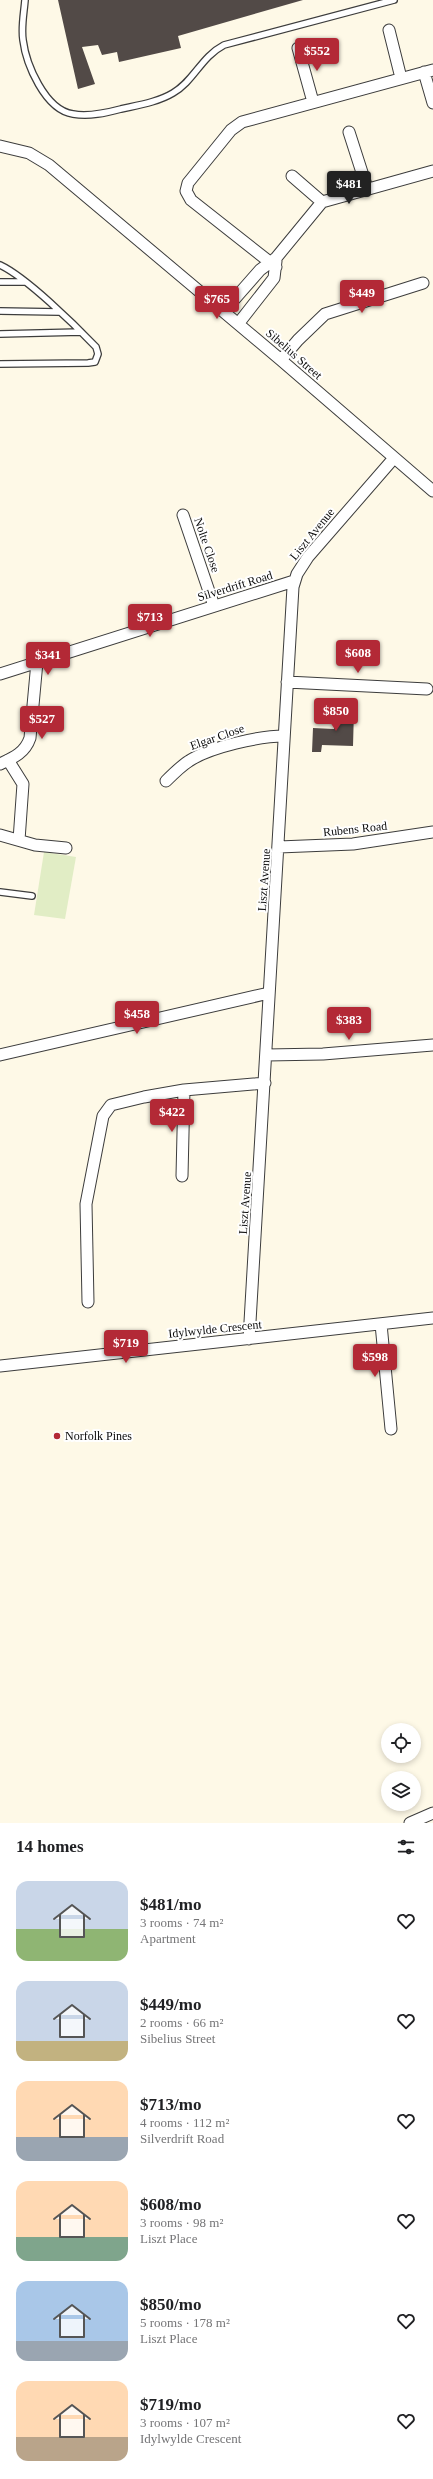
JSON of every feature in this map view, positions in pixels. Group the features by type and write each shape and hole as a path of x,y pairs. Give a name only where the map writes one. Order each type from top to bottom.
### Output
{"street":[{"path":"389,30 401,78"},
{"path":"298,48 313,102"},
{"path":"274,263 191,200 186,191 187,186 231,130 242,122 428,71 433,103"},
{"path":"350,132 367,188"},
{"name":"Sibelius Street","path":"0,146 29,153 49,165 282,360 433,491"},
{"path":"224,311 274,263 322,202 367,188 433,171"},
{"path":"292,176 322,202"},
{"path":"238,324 274,278 274,263"},
{"path":"282,360 298,340 325,314 423,283"},
{"name":"Liszt Avenue","path":"250,1338 294,581 308,557 394,458"},
{"name":"Nolte Close","path":"183,516 214,606"},
{"name":"Silverdrift Road","path":"0,674 294,581"},
{"path":"19,840 23,784 4,762 27,747 30,738 37,662"},
{"path":"287,682 427,689"},
{"name":"Elgar Close","path":"166,781 184,764 196,756 258,738 284,736"},
{"name":"Rubens Road","path":"279,846 353,844 433,832"},
{"path":"0,835 19,840 66,848"},
{"path":"0,1055 269,993"},
{"path":"267,1055 323,1054 433,1045"},
{"path":"88,1302 86,1204 103,1116 107,1110 117,1103 184,1090 265,1083"},
{"path":"182,1176 184,1090"},
{"name":"Idylwylde Crescent","path":"0,1366 433,1318"},
{"path":"381,1324 391,1429"},
{"path":"410,1823 433,1813"}],"lane":[{"path":"25,0 23,39 30,69 38,84 64,111 85,115 102,114 163,98 175,92 213,51 224,45 394,0"},
{"path":"0,265 24,282 59,312 96,347 98,354 95,362 0,364"},
{"path":"0,282 24,282"},
{"path":"0,311 59,312"},
{"path":"0,334 81,332"},
{"path":"0,892 32,896"}],"green space":[{"path":"44,852 76,857 65,919 34,915"}],"building":[{"path":"58,0 303,0 178,36 181,48 119,62 117,52 102,55 98,45 82,47 95,84 78,89"},
{"path":"335,709 354,710 353,746 322,745 321,752 312,752 313,728 334,729"}],"place":[{"name":"Norfolk Pines","path":"57,1436"}]}
